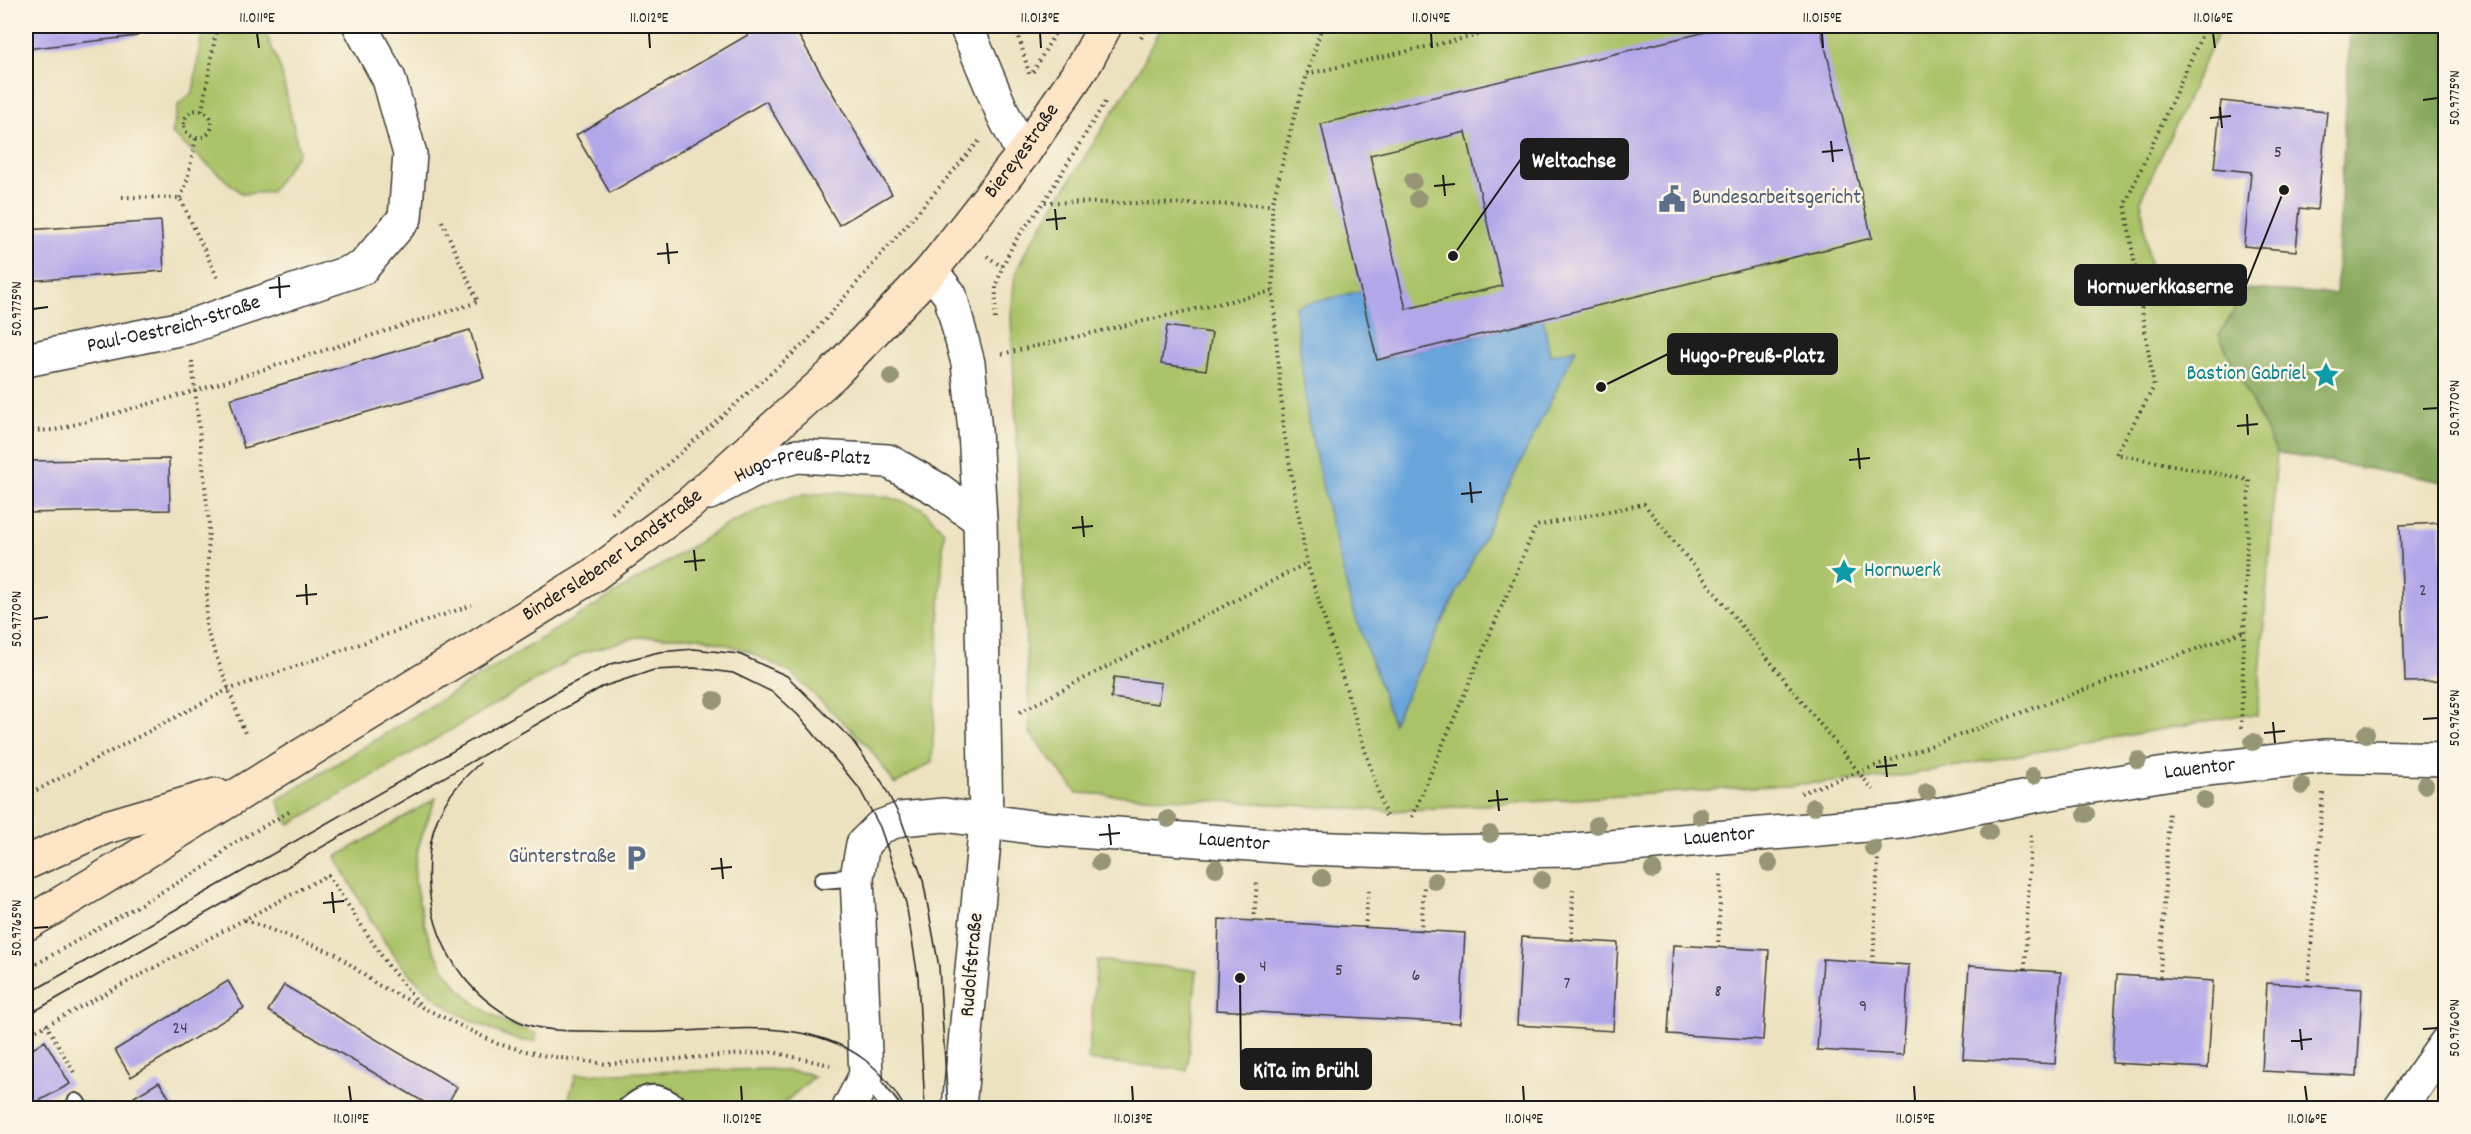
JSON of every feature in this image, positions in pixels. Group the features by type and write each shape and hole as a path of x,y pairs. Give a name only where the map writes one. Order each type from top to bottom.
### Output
{"main road":[{"name":"Biereyestraße","path":"932,271 1023,154 1086,62 1105,26"},
{"name":"Binderslebener Landstraße","path":"26,924 592,576 689,504 833,374 932,271"},
{"name":"Binderslebener Landstraße","path":"26,863 103,828 252,785"}],"street":[{"path":"360,26 389,79 410,154 405,218"},
{"path":"966,26 1003,114 1023,154"},
{"name":"Paul-Oestreich-Straße","path":"26,360 188,327 362,268 405,218"},
{"path":"849,1108 866,1076 856,877 863,844 880,827 901,819 944,815 986,821 980,520 975,431 968,363 950,296 932,271"},
{"name":"Hugo-Preuß-Platz","path":"689,504 761,466 797,456 840,457 888,461 939,490 980,520"},
{"name":"Lauentor","path":"986,821 1038,828 1260,845 1398,852 1574,850 1901,822 2033,796 2171,773 2326,756 2445,759"},
{"name":"Rudolfstraße","path":"959,1108 986,821"},
{"path":"2400,1108 2445,1043"}],"lane":[{"path":"823,880 856,877"},
{"path":"866,1076 891,1108"},
{"path":"625,1108 636,1099 652,1094 666,1096 683,1108"}],"path":[{"path":"202,111 217,26"},
{"path":"1016,26 1030,76 1059,26"},
{"path":"1137,44 1147,26"},
{"path":"1322,26 1272,205 1273,291 1284,432 1307,563 1421,931"},
{"path":"1307,75 1518,26"},
{"path":"2206,26 2125,204 2154,387 2116,454 2249,480 2241,715"},
{"path":"1111,92 1044,202 1272,205"},
{"path":"193,111 202,111 211,120 211,128 205,135 196,138 188,134 184,121 193,111"},
{"path":"611,514 806,342 1003,114"},
{"path":"196,138 186,185 180,198 233,312"},
{"path":"122,197 180,198"},
{"path":"26,431 55,430 195,391 478,302 439,214 405,218"},
{"path":"968,363 1273,291"},
{"path":"188,327 209,524 206,628 227,690 246,736"},
{"path":"1365,928 1536,526 1644,504 1857,771"},
{"path":"984,730 1307,563"},
{"path":"26,796 227,690 478,603"},
{"path":"1794,796 1857,771 2245,631"},
{"path":"2308,986 2326,756"},
{"path":"2160,977 2171,773"},
{"path":"2025,969 2033,796"},
{"path":"26,970 212,863 229,846 290,812"},
{"path":"1873,963 1880,824"},
{"path":"1718,948 1723,837"},
{"path":"1572,939 1574,850"},
{"path":"26,1036 328,875 389,967 422,1007"},
{"path":"244,920 336,954 376,984 498,1044 553,1057 606,1064 772,1052 813,1060 866,1076"},
{"path":"46,1024 87,1096 78,1106"}],"green space":[{"path":"203,26 263,26 281,70 299,152 271,192 242,194 172,134 178,105 193,92"},
{"path":"1161,26 2221,26 2141,199 2151,275 2247,289 2219,335 2277,453 2257,716 2241,715 1891,778 1393,811 1077,793 1030,733 1011,316 1015,274 1027,249 1138,72"},
{"path":"2350,26 2445,26 2445,482 2277,453 2219,335 2247,289 2336,294"},
{"path":"840,492 888,497 922,508 944,531 932,762 895,784 868,746 791,673 745,650 699,637 637,637 582,653 289,825 277,800 725,526 795,496"},
{"path":"436,798 420,842 415,869 415,882 429,938 443,966 461,990 485,1011 513,1026 537,1034 536,1041 512,1038 459,1014 414,978 380,935 336,857"},
{"path":"1097,960 1197,970 1187,1070 1088,1060"},
{"path":"768,1069 806,1073 814,1077 778,1108 687,1108 668,1093 620,1108 566,1108 576,1074"}],"water":[{"path":"1361,291 1378,360 1543,319 1550,355 1576,349 1393,723 1350,601 1326,502 1308,421 1295,306"}],"building":[{"path":"26,26 136,26 137,36 26,49"},
{"path":"763,26 793,26 892,194 839,225 766,101 610,193 576,135"},
{"name":"Bundesarbeitsgericht","path":"1731,26 1820,26 1872,238 1377,360 1321,124","holes":["1466,132 1502,286 1406,309 1370,155"]},
{"path":"2221,101 2327,112 2317,210 2300,208 2296,251 2244,246 2251,172 2214,168"},
{"path":"161,221 164,271 26,281 26,230"},
{"path":"1167,326 1212,333 1206,370 1161,364"},
{"path":"470,330 484,378 244,448 230,399"},
{"path":"169,459 170,510 26,513 26,461"},
{"path":"2441,523 2445,681 2405,682 2400,525"},
{"path":"1114,677 1161,683 1158,704 1111,698"},
{"path":"1219,919 1465,933 1460,1023 1216,1010"},
{"path":"1522,937 1618,943 1613,1031 1517,1025"},
{"path":"1673,945 1769,950 1763,1040 1668,1034"},
{"path":"1823,959 1909,965 1903,1055 1817,1050"},
{"path":"1969,966 2061,972 2055,1064 1963,1059"},
{"path":"2117,975 2213,981 2208,1068 2112,1063"},
{"path":"228,981 244,1008 131,1077 115,1050"},
{"path":"2267,983 2362,989 2357,1076 2262,1071"},
{"path":"284,985 457,1087 445,1108 434,1108 268,1011"},
{"path":"45,1041 70,1084 26,1108 26,1053"},
{"path":"159,1082 176,1108 141,1108 134,1097"}],"tram line":[{"path":"26,995 565,687 611,664 659,652 694,649 739,654 787,676 852,740 882,782 901,819 923,880 939,967 948,1108"},
{"path":"26,1016 602,687 654,670 694,668 733,673 774,693 798,715 859,788 880,827 906,903 918,977 925,1108"},
{"path":"480,763 454,790 438,818 428,868 433,912 444,945 462,975 487,1001 518,1021 553,1030 644,1032 767,1029 819,1037 843,1046 865,1060 888,1082 905,1108"}],"place":[{"name":"Hornwerkkaserne","path":"2284,190"},
{"name":"Bundesarbeitsgericht","path":"1672,199"},
{"name":"Weltachse","path":"1453,256"},
{"name":"Bastion Gabriel","path":"2326,375"},
{"name":"Hugo-Preuß-Platz","path":"1601,387"},
{"name":"Hornwerk","path":"1844,572"},
{"name":"Günterstraße","path":"636,858"},
{"name":"KiTa im Brühl","path":"1240,978"}]}
